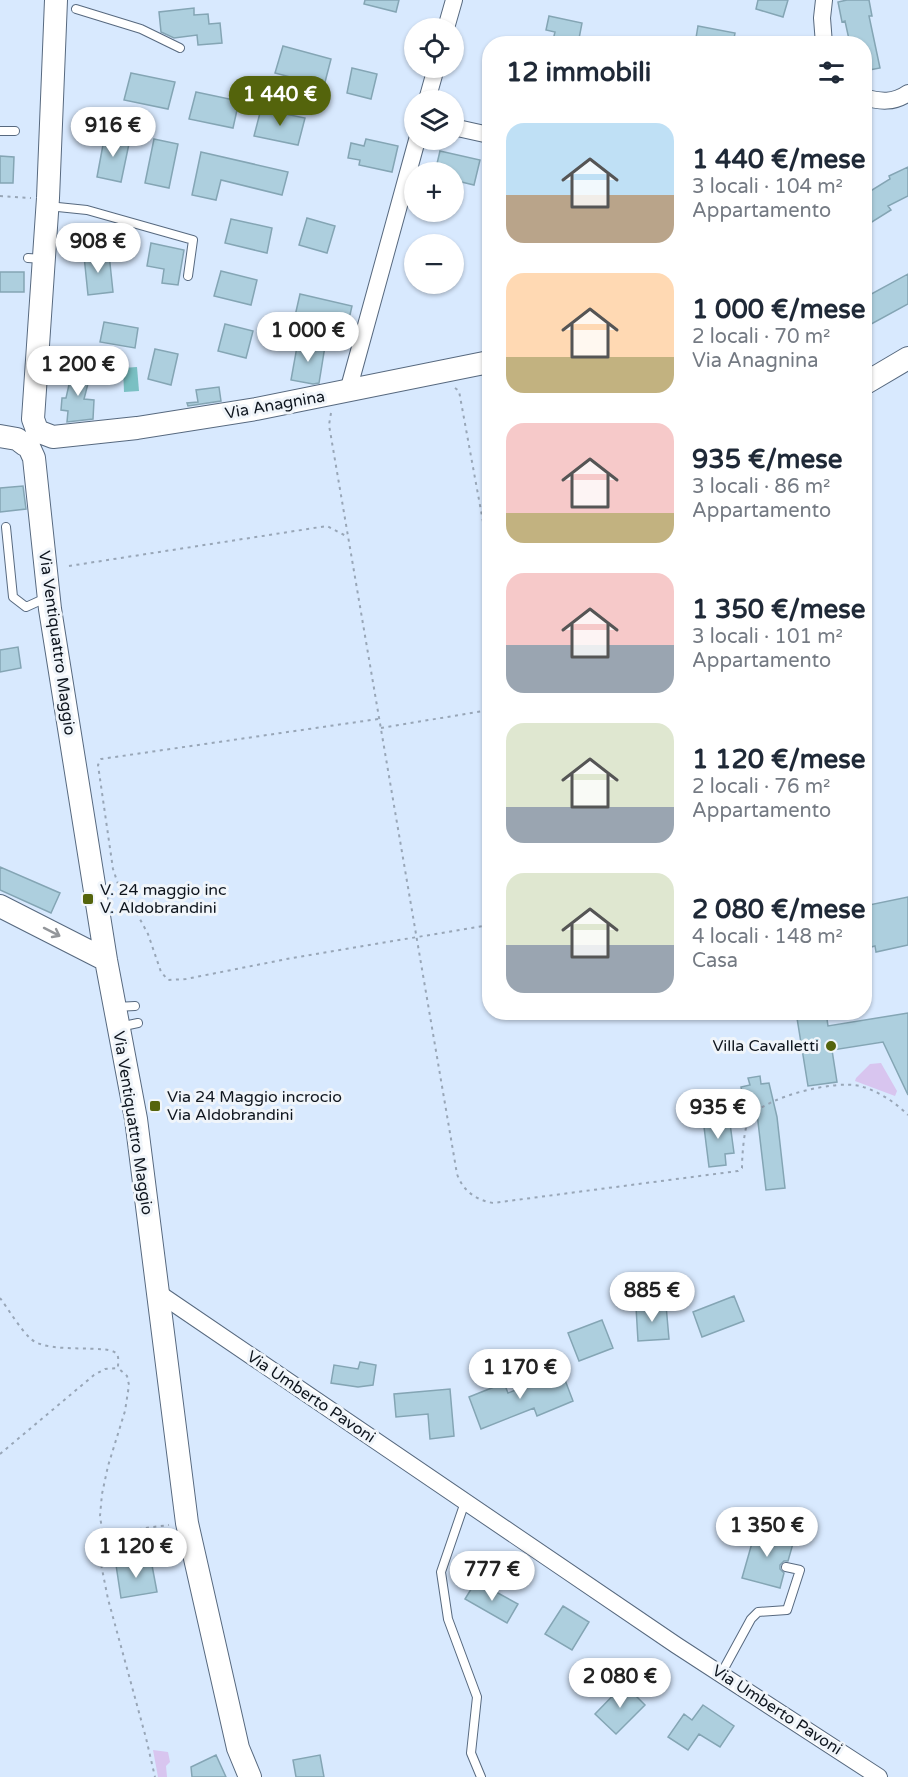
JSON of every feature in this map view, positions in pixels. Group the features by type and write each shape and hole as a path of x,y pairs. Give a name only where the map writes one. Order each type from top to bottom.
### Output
{"main road":[{"name":"Via Ventiquattro Maggio","path":"66,4 39,202 31,434 48,597 106,960 127,1016 136,1119 187,1523 238,1748 250,1777"},
{"path":"872,379 908,358"},
{"name":"Via Anagnina","path":"31,434 137,428 256,409 482,363"},
{"path":"0,906 106,960"}],"street":[{"path":"449,18 454,0"},
{"path":"823,36 824,0"},
{"path":"872,100 889,101 908,93"},
{"path":"464,129 482,133"},
{"path":"348,391 414,150"},
{"name":"Via Umberto Pavoni","path":"157,1292 721,1674 879,1777"}],"lane":[{"path":"66,4 141,29 180,48"},
{"path":"0,131 15,131"},
{"path":"39,202 87,210 193,240 188,276"},
{"path":"283,345 288,324 362,345"},
{"path":"6,527 13,597 26,607 48,597"},
{"path":"465,1502 441,1572 448,1618 477,1697 471,1753 481,1777"},
{"path":"721,1674 758,1612 787,1610 800,1570 786,1567"}],"path":[{"path":"0,196 39,202"},
{"path":"451,386 459,392 482,516"},
{"path":"332,410 329,425 416,937 457,1174 466,1189 481,1201 493,1203 738,1171 742,1168 746,1127 751,1117 791,1094 807,1089 858,1086 890,1100 908,1115"},
{"path":"69,566 327,526 348,537"},
{"path":"381,728 482,711"},
{"path":"379,719 101,759 98,765 113,869 121,893 135,910 148,934 161,972 168,980 186,979 482,926"},
{"path":"0,1298 32,1340 69,1349 109,1349 116,1352 118,1368"},
{"path":"0,1454 94,1375 105,1369 118,1368 127,1376 129,1385 125,1411 102,1494 100,1516 104,1543 101,1564 108,1599 155,1777"},
{"path":"104,1543 114,1535 130,1531 187,1523"}],"shaded area":[{"path":"137,367 139,391 124,392 123,368"},
{"path":"881,1063 897,1091 895,1096 855,1081 870,1064"},
{"path":"153,1750 168,1752 170,1762 166,1766 167,1777 158,1777"}],"building":[{"path":"365,0 399,0 396,12 364,4"},
{"path":"758,0 788,0 783,17 756,9"},
{"path":"869,0 872,16 869,16 880,68 872,70 872,36 848,36 845,21 842,22 838,2"},
{"path":"194,8 194,15 208,14 209,24 220,23 222,43 198,45 197,35 174,38 161,32 159,12"},
{"path":"549,16 582,23 580,36 554,36 555,32 546,30"},
{"path":"698,26 735,33 734,36 696,36"},
{"path":"283,46 331,59 324,86 275,73"},
{"path":"352,68 377,74 371,99 347,93"},
{"path":"131,73 175,82 168,109 124,100"},
{"path":"196,92 239,101 233,128 189,119"},
{"path":"261,109 305,118 298,145 254,136"},
{"path":"105,134 130,139 121,182 97,177"},
{"path":"154,139 178,144 169,188 145,183"},
{"path":"366,139 398,146 392,172 359,165 360,160 348,158 351,143 364,146"},
{"path":"440,151 480,160 474,185 464,183 464,162 437,162"},
{"path":"201,152 288,172 282,195 221,180 216,200 192,195"},
{"path":"0,156 14,157 13,183 0,183"},
{"path":"908,167 908,196 888,206 891,210 872,222 872,190 890,179 889,176"},
{"path":"307,218 335,226 327,253 299,245"},
{"path":"231,219 272,228 267,253 225,243"},
{"path":"151,243 184,250 178,285 162,283 164,269 147,266"},
{"path":"109,254 113,292 88,295 84,256"},
{"path":"221,271 257,280 251,305 214,296"},
{"path":"0,272 24,272 24,292 0,292"},
{"path":"908,274 908,304 872,324 872,294"},
{"path":"300,294 352,306 347,328 295,316"},
{"path":"104,322 138,328 135,348 100,342"},
{"path":"225,324 253,331 246,358 218,351"},
{"path":"298,341 325,346 319,383 291,380"},
{"path":"155,349 178,354 171,385 148,379"},
{"path":"73,367 91,372 84,399 94,400 93,419 67,422 68,411 61,410 62,398 66,398"},
{"path":"219,387 221,401 188,406 187,403 198,402 196,390"},
{"path":"23,486 26,509 0,512 0,488"},
{"path":"18,647 21,668 0,672 0,650"},
{"path":"0,867 60,893 51,913 0,890"},
{"path":"908,897 908,945 876,952 875,946 872,947 872,904"},
{"name":"Villa Cavalletti","path":"908,1013 908,1095 883,1042 832,1050 837,1082 808,1086 797,1020 827,1020 828,1026"},
{"path":"760,1076 761,1084 769,1083 777,1117 785,1188 766,1190 756,1105 745,1107 741,1087 750,1085 748,1078"},
{"path":"729,1116 734,1153 725,1154 726,1165 709,1167 703,1119"},
{"path":"734,1296 744,1321 702,1337 693,1312"},
{"path":"666,1305 669,1339 638,1341 636,1307"},
{"path":"602,1320 613,1348 579,1361 568,1333"},
{"path":"360,1362 376,1365 373,1385 358,1387 331,1383 334,1365 358,1369"},
{"path":"562,1372 573,1401 537,1416 534,1408 481,1429 469,1397 504,1383 508,1393"},
{"path":"450,1389 454,1436 430,1439 428,1414 396,1417 394,1394"},
{"path":"756,1529 794,1540 788,1561 780,1565 784,1573 780,1588 742,1578"},
{"path":"151,1560 157,1592 121,1598 116,1565"},
{"path":"476,1581 518,1604 507,1623 465,1599"},
{"path":"563,1606 589,1622 572,1650 545,1634"},
{"path":"624,1684 645,1705 616,1734 595,1714"},
{"path":"703,1705 734,1726 720,1747 699,1734 688,1750 668,1737 684,1714 692,1720"},
{"path":"216,1755 226,1777 192,1777 191,1767"},
{"path":"320,1755 324,1777 296,1777 293,1760"}],"place":[{"name":"V. 24 maggio inc V. Aldobrandini","path":"88,899"},
{"name":"Villa Cavalletti","path":"831,1046"},
{"name":"Via 24 Maggio incrocio Via Aldobrandini","path":"155,1106"}]}
